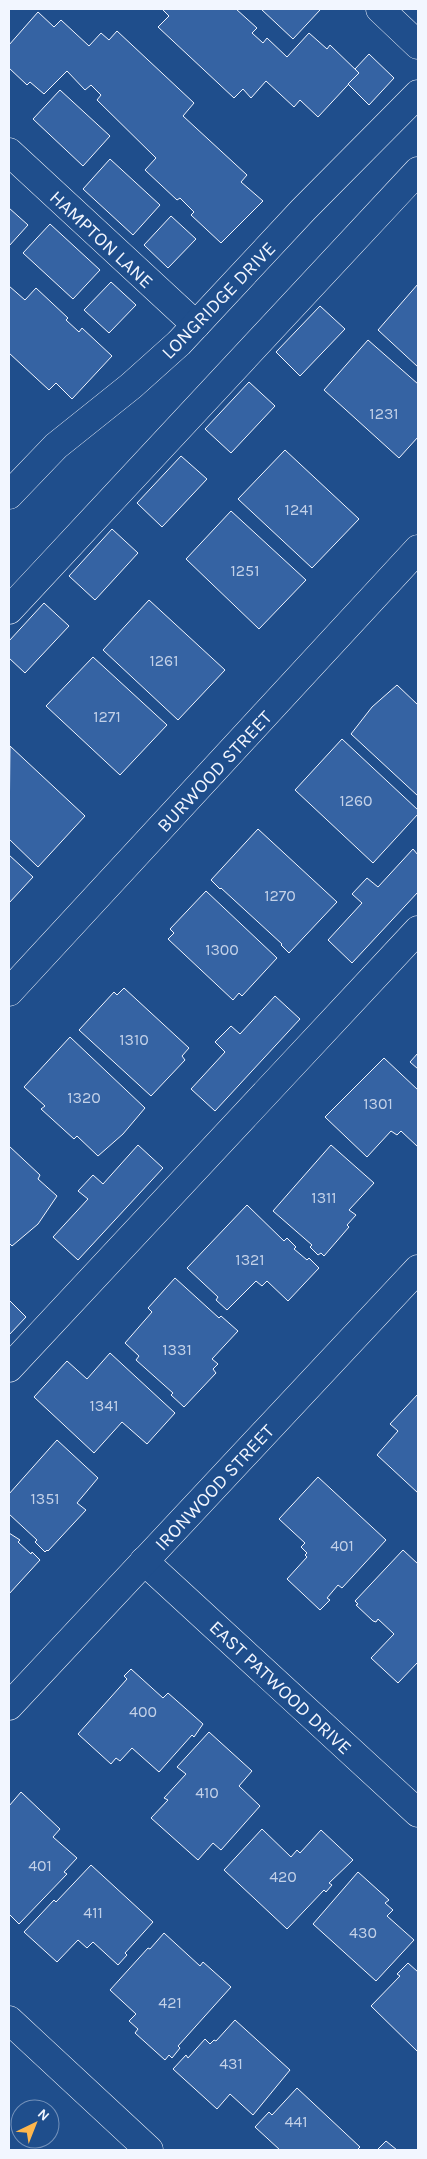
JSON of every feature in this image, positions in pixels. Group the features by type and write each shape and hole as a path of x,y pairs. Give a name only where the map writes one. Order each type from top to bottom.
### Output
{"street":[{"path":"380,9 418,45"},
{"name":"LONGRIDGE DRIVE","path":"9,495 56,446 152,368 196,326 303,210 418,94"},
{"name":"HAMPTON LANE","path":"9,152 196,326"},
{"path":"9,610 418,171"},
{"name":"BURWOOD STREET","path":"9,992 418,549"},
{"path":"9,1368 418,930"},
{"name":"IRONWOOD STREET","path":"9,1706 418,1269"},
{"name":"EAST PATWOOD DRIVE","path":"144,1562 418,1812"},
{"path":"9,2020 149,2150"}],"building":[{"path":"162,9 236,9 257,28 252,33 263,43 267,38 287,57 309,33 327,49 330,45 359,73 318,117 300,100 294,107 266,81 251,98 243,89 234,98 158,27 169,16"},
{"path":"261,9 319,9 320,10 293,39"},
{"path":"38,12 54,27 61,20 89,46 101,33 109,40 117,31 194,103 183,116 247,175 241,182 263,201 221,243 191,215 194,212 180,198 177,200 145,170 156,158 97,100 101,95 91,85 85,90 67,71 44,94 30,82 27,85 9,68 9,45"},
{"path":"369,54 394,78 369,105 348,84 359,73 355,69"},
{"path":"60,90 110,136 83,166 33,119"},
{"path":"110,159 160,205 133,235 83,189"},
{"path":"9,208 28,225 9,246"},
{"path":"171,216 196,239 168,268 144,245"},
{"path":"50,224 100,270 73,299 23,253"},
{"path":"111,282 136,305 109,333 84,310"},
{"path":"418,284 418,367 378,330"},
{"path":"9,286 25,300 36,288 68,318 66,320 79,332 82,328 112,356 72,399 56,383 49,390 9,353"},
{"path":"320,306 345,329 300,376 276,352"},
{"path":"368,340 418,384 418,437 399,458 324,390"},
{"path":"249,382 275,406 231,453 205,429"},
{"path":"285,450 359,519 312,568 238,499"},
{"path":"181,456 207,479 162,527 137,503"},
{"path":"231,511 306,580 259,629 186,559"},
{"path":"112,529 138,553 95,600 69,576"},
{"path":"149,600 225,670 178,720 103,650"},
{"path":"44,603 69,626 25,673 9,658 9,641"},
{"path":"93,657 167,725 120,775 46,706"},
{"path":"397,685 418,705 418,796 351,734 372,707"},
{"path":"342,739 418,810 418,814 373,863 295,790"},
{"path":"10,746 85,816 38,867 9,839"},
{"path":"258,829 337,902 289,953 282,944 211,880"},
{"path":"413,849 418,855 418,892 352,963 328,940 362,903 352,894 367,878 378,887"},
{"path":"9,855 33,877 9,903"},
{"path":"206,891 277,958 242,996 239,993 233,1000 168,939 174,933 170,929"},
{"path":"124,988 189,1048 182,1056 185,1060 151,1096 79,1030 114,992 117,995"},
{"path":"275,996 300,1019 215,1111 191,1089 225,1052 215,1042 231,1026 240,1034"},
{"path":"70,1037 145,1108 123,1134 98,1156 77,1136 74,1139 41,1109 45,1106 24,1087"},
{"path":"418,1053 418,1069 410,1062"},
{"path":"384,1058 418,1090 418,1147 401,1131 397,1135 391,1131 367,1157 325,1117"},
{"path":"138,1145 163,1168 78,1260 53,1237 88,1199 78,1191 93,1175 103,1184"},
{"path":"331,1145 374,1183 349,1210 356,1215 347,1225 349,1227 324,1256 321,1253 318,1255 310,1247 312,1245 273,1211"},
{"path":"9,1146 40,1175 38,1179 57,1196 38,1224 12,1246 9,1243"},
{"path":"247,1205 284,1241 287,1238 296,1247 294,1249 307,1260 309,1258 319,1268 288,1301 267,1281 262,1286 256,1281 227,1310 216,1300 218,1297 187,1268"},
{"path":"175,1278 219,1318 221,1316 238,1331 212,1359 218,1364 213,1369 216,1373 184,1407 171,1395 173,1393 136,1360 139,1356 125,1343 152,1312 148,1308"},
{"path":"9,1300 26,1317 9,1335"},
{"path":"110,1353 175,1413 147,1444 122,1422 94,1453 34,1397 67,1361 87,1379"},
{"path":"418,1394 418,1493 377,1455 398,1431 390,1424"},
{"path":"57,1440 98,1478 77,1503 86,1510 45,1552 35,1542 37,1540 9,1514 9,1494"},
{"path":"318,1477 386,1540 342,1588 338,1585 327,1598 330,1600 320,1610 287,1579 307,1557 305,1555 307,1553 301,1547 305,1543 279,1519"},
{"path":"9,1533 20,1540 18,1542 40,1560 9,1594"},
{"path":"403,1550 418,1564 418,1662 398,1683 371,1658 394,1634 378,1619 376,1622 373,1621 356,1605 358,1604 355,1601"},
{"path":"131,1669 163,1698 168,1693 203,1724 194,1737 192,1735 159,1772 132,1748 120,1761 116,1758 111,1764 78,1734 127,1679 124,1676"},
{"path":"209,1732 252,1771 239,1786 260,1806 221,1850 213,1843 198,1860 151,1818 168,1800 164,1798 186,1774 177,1767"},
{"path":"21,1792 60,1829 53,1837 77,1858 64,1872 67,1874 19,1924 9,1914 9,1806"},
{"path":"262,1829 291,1857 297,1850 300,1853 321,1830 353,1860 329,1883 332,1885 326,1892 324,1890 287,1929 224,1870"},
{"path":"91,1865 153,1922 125,1953 127,1955 118,1965 93,1942 87,1948 78,1940 57,1962 24,1932"},
{"path":"358,1872 389,1900 385,1903 393,1910 387,1916 414,1940 376,1981 313,1924"},
{"path":"164,1933 200,1966 203,1962 231,1987 178,2046 180,2048 172,2058 169,2055 165,2060 135,2033 138,2029 129,2021 136,2014 110,1990"},
{"path":"408,1963 418,1972 418,2052 371,2006 400,1976 397,1974"},
{"path":"235,2020 290,2070 253,2115 230,2094 217,2109 173,2069 186,2055 188,2058 205,2039 210,2044 214,2040 216,2041"},
{"path":"297,2088 360,2147 357,2150 280,2150 255,2127 269,2112 272,2115"},
{"path":"386,2141 397,2150 377,2150"}]}
